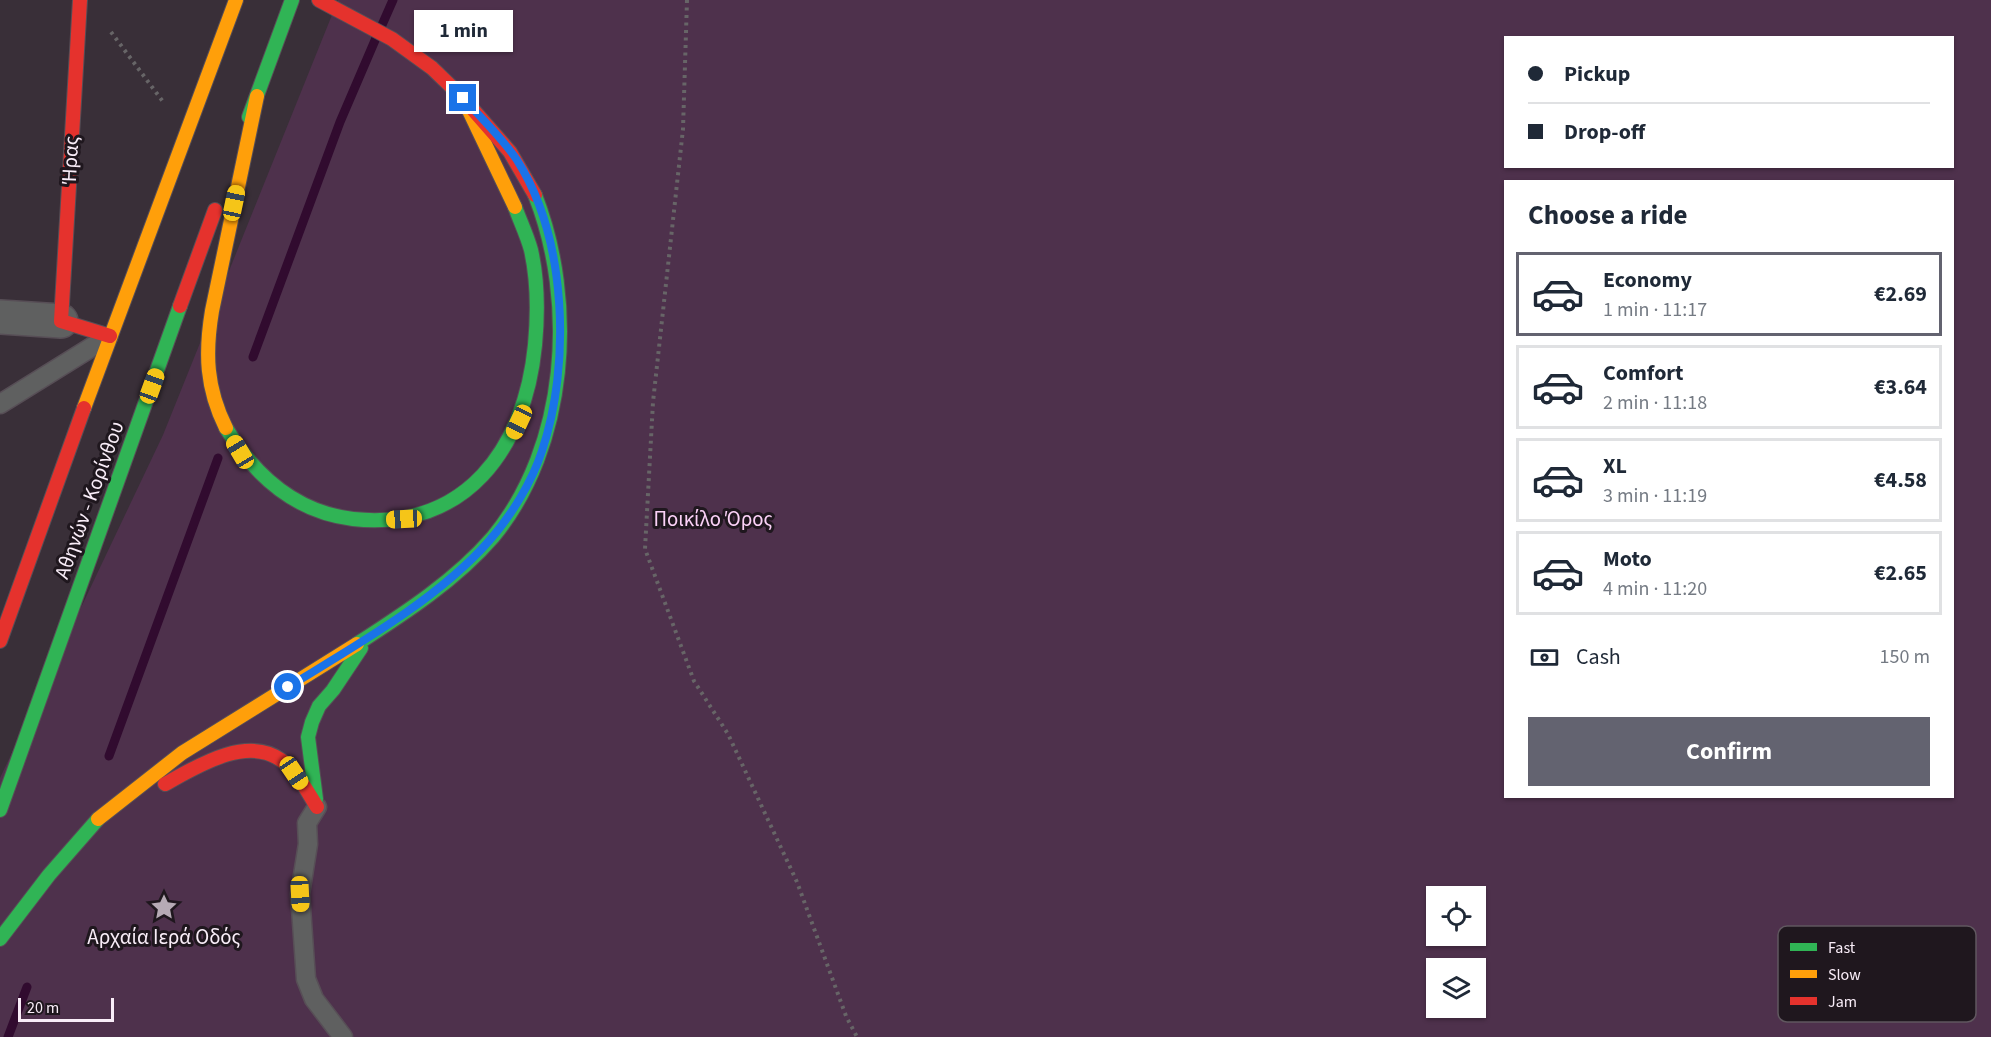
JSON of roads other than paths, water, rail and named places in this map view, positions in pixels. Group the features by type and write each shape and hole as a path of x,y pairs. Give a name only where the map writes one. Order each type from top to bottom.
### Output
{"main road":[{"name":"Ήρας","path":"61,321 80,0"},
{"name":"Αθηνών - Κορίνθου","path":"0,641 110,336 236,0"},
{"name":"Αθηνών - Κορίνθου","path":"0,810 291,0"},
{"path":"0,939 49,875 98,819 172,759 366,639 439,587 470,561 491,538 513,507 542,451 552,407 558,358 558,286 551,242 527,180 516,159 460,96 430,67 404,47 319,0"},
{"path":"257,96 208,337 207,364 212,390 219,415 240,452 256,472 293,500 312,509 358,520 404,519 451,501 470,488 500,458 511,441 526,403 535,352 538,309 535,270 530,248 507,187 460,96"},
{"path":"61,321 110,336"},
{"path":"317,807 308,737 312,722 319,706 333,690 366,639"},
{"path":"98,819 190,771 234,753 249,751 272,753 281,759 294,773 317,807"}],"street":[{"path":"0,317 61,321"}],"lane":[{"path":"0,404 110,336"},
{"path":"317,807 307,823 308,844 300,894 306,979 314,999 343,1037"}],"waterway":[{"path":"382,25 393,0"},
{"path":"253,357 340,122 376,38"},
{"path":"109,756 218,458"},
{"path":"8,1037 27,987"}],"place":[{"name":"Αρχαία Ιερά Οδός","path":"164,907"}],"park label":[{"name":"Ποικίλο Όρος","path":"713,519"}]}
